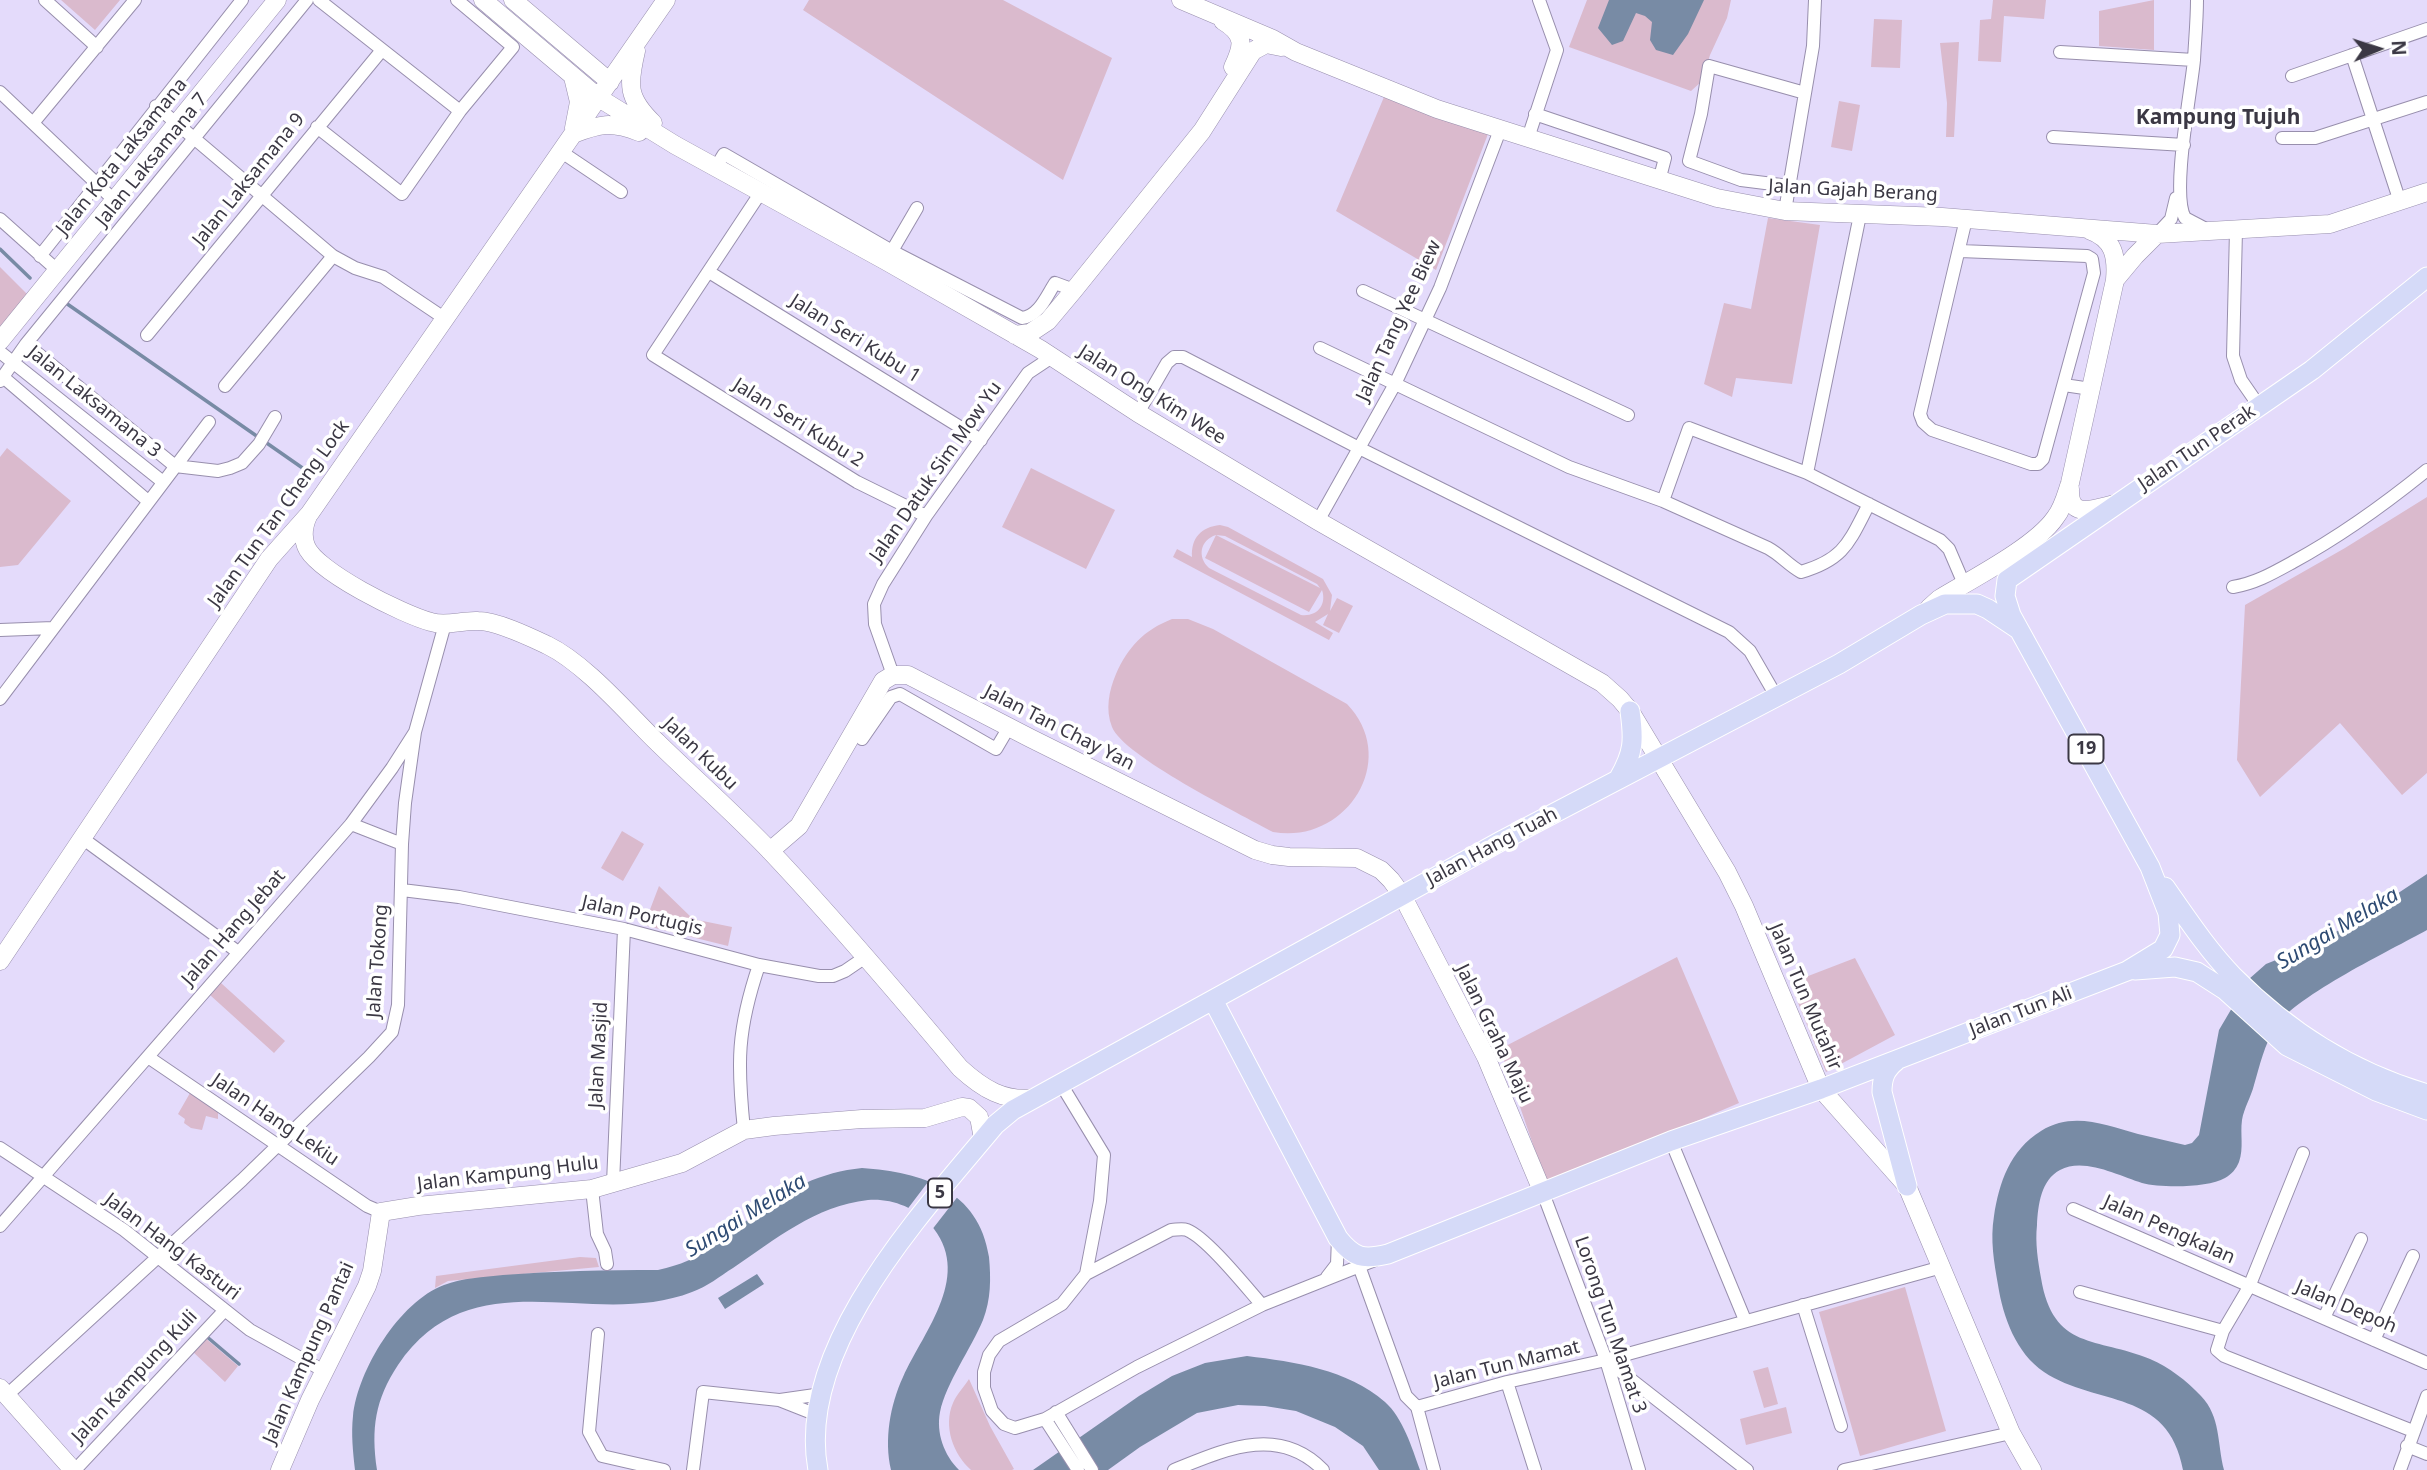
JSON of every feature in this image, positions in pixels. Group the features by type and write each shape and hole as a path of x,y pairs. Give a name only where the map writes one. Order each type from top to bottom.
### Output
{"main road":[{"name":"Jalan Tun Perak","path":"2022,632 2011,615 2005,596 2007,580 2312,370 2427,277"},
{"name":"Jalan Hang Tuah","path":"980,1143 1003,1117 1035,1098 1618,778 1839,664 1921,615 1945,604 1977,604 2022,632"},
{"name":"Jalan Tun Ali","path":"1388,1254 1671,1141 1821,1089 2127,971 2163,949 2170,935 2168,913 2150,867 2022,632"},
{"path":"1618,778 1632,750 1630,711"},
{"name":"19","path":"2150,867 2196,930 2228,982 2290,1037 2376,1091 2427,1110"},
{"name":"19","path":"2127,971 2175,967 2188,969 2211,980 2228,982"},
{"path":"1213,1000 1338,1238 1348,1250 1358,1256 1375,1257 1388,1254"},
{"name":"19","path":"2290,1037 2427,1094"},
{"path":"1896,1060 1887,1068 1882,1081 1882,1092 1907,1186"},
{"name":"5","path":"818,1470 815,1430 817,1415 842,1337 884,1262 980,1143"}],"street":[{"path":"45,0 97,47"},
{"path":"33,123 135,0"},
{"path":"40,257 156,106 242,0"},
{"name":"Jalan Kota Laksamana","path":"0,341 277,0"},
{"name":"Jalan Laksamana 7","path":"2,379 26,344 307,0"},
{"path":"319,0 460,111"},
{"path":"317,127 402,194 460,111 513,47 457,0"},
{"name":"Jalan Ong Kim Wee","path":"483,0 599,98 676,145 761,192 889,256 1138,414 1318,521 1602,683 1630,711 1658,757"},
{"path":"513,0 610,82"},
{"name":"Jalan Tun Tan Cheng Lock","path":"0,961 201,658 272,556 310,513 666,0"},
{"name":"Jalan Gajah Berang","path":"1181,0 1273,39 1296,52 1437,108 1659,181 1727,201 1785,211 1966,219 2157,234 2330,224 2427,192"},
{"path":"1528,138 1557,50 1539,0"},
{"path":"1785,211 1813,46 1815,0"},
{"path":"2197,0 2181,174 2181,212 2191,223 2210,231"},
{"path":"1202,9 1230,26 1240,37 1242,46 1232,68 1227,91"},
{"path":"2292,76 2427,29"},
{"path":"584,61 597,64 613,62 639,40"},
{"path":"639,40 631,71 632,97 642,113 676,145"},
{"path":"1015,335 1030,333 1048,321 1074,290 1202,131 1253,51 1266,44 1296,52"},
{"name":"Jalan Laksamana 9","path":"147,335 382,50"},
{"path":"2060,52 2193,60"},
{"path":"2352,55 2400,202"},
{"path":"1789,186 1741,180 1689,161 1709,66 1805,93"},
{"path":"573,77 579,102 573,134"},
{"path":"0,92 114,200"},
{"path":"2282,138 2315,138 2427,102"},
{"path":"156,106 333,256 355,268 383,276 444,318"},
{"path":"1535,114 1665,158 1659,181"},
{"path":"573,134 598,125 620,124 676,145"},
{"name":"Jalan Tang Yee Biew","path":"1318,521 1395,384 1440,288 1500,130"},
{"path":"2053,137 2184,145"},
{"path":"560,151 621,192"},
{"path":"716,167 724,154 889,256 1022,318 1030,317 1036,312 1055,283 1074,290"},
{"path":"2115,280 2171,219 2181,174"},
{"path":"709,272 761,192"},
{"path":"889,256 918,208"},
{"path":"1807,473 1860,215"},
{"path":"0,219 57,270"},
{"path":"1960,251 2087,256 2092,259 2094,273 2043,459 2038,464 2031,464 1931,430 1920,414 1966,219"},
{"path":"1921,615 1939,599 2037,537 2061,510 2070,483 2115,280 2114,249 2106,238 2081,227"},
{"path":"2236,230 2233,356 2241,380 2259,406"},
{"path":"225,386 333,256"},
{"name":"Jalan Seri Kubu 2","path":"709,272 653,355 857,482 926,516"},
{"name":"Jalan Seri Kubu 1","path":"709,272 981,440"},
{"path":"1363,291 1628,415"},
{"path":"26,344 175,466 218,471 242,463 259,444 275,417"},
{"name":"Jalan Datuk Sim Mow Yu","path":"1028,373 1033,346"},
{"path":"1320,348 1569,467 1662,501 1769,548 1780,555 1788,565 1801,572 1817,567 1839,554 1848,545 1868,504"},
{"name":"Jalan Laksamana 3","path":"0,352 163,482"},
{"path":"1138,414 1167,363 1174,356 1183,357 1359,448 1729,632 1751,651 1776,696"},
{"name":"Jalan Datuk Sim Mow Yu","path":"893,675 875,624 874,604 883,584 926,516 1028,373 1052,357"},
{"path":"2,379 148,501"},
{"path":"2064,385 2091,389"},
{"path":"0,699 209,422"},
{"path":"1662,501 1689,428 1807,473 1940,540 1949,550 1964,584"},
{"path":"2233,587 2262,579 2319,548 2380,508 2427,470"},
{"path":"2070,483 2069,502 2073,507 2087,510 2116,504"},
{"path":"310,513 304,529 306,547 322,567"},
{"name":"Jalan Kubu","path":"272,556 292,553 418,618 435,624 475,621 492,623 548,646 564,656 599,686 770,851 867,956 960,1068 977,1084 990,1092 1014,1099 1035,1098"},
{"name":"Jalan Hang Jebat","path":"0,1226 351,824 415,733 446,624"},
{"path":"0,630 53,628"},
{"path":"770,851 799,826 883,681 893,675"},
{"name":"Jalan Tan Chay Yan","path":"893,675 908,675 1255,850 1289,857 1348,857 1366,861 1381,870 1402,895"},
{"path":"862,739 891,697 900,694 996,750 1009,727"},
{"name":"Jalan Tokong","path":"3,1392 159,1257 392,1032 398,1005 405,803 415,733"},
{"name":"Jalan Tun Mutahir","path":"1658,757 1738,893 1821,1089 1907,1186 2011,1433 2032,1470"},
{"path":"351,824 402,844"},
{"path":"82,838 238,952"},
{"name":"Jalan Portugis","path":"402,890 459,897 624,929 759,965 819,975 833,976 867,956"},
{"name":"Jalan Graha Maju","path":"1402,895 1486,1057 1543,1194"},
{"name":"Jalan Masjid","path":"612,1182 624,929"},
{"path":"744,1130 738,1069 739,1041 746,1002 759,965"},
{"name":"Jalan Hang Lekiu","path":"148,1057 368,1206 381,1212"},
{"path":"960,1068 964,1087 962,1107 970,1108 979,1117 980,1143"},
{"path":"1061,1084 1104,1155 1100,1200 1086,1274"},
{"name":"Jalan Kampung Hulu","path":"381,1212 592,1189 682,1163 744,1130 804,1122 925,1118 962,1107"},
{"path":"1671,1141 1745,1320"},
{"name":"Jalan Hang Kasturi","path":"0,1148 124,1230 250,1330 324,1371"},
{"path":"2303,1153 2249,1287 2223,1331 2217,1350 2224,1356 2413,1432"},
{"path":"592,1189 597,1234 605,1251 607,1264"},
{"name":"Lorong Tun Mamat 3","path":"1543,1194 1606,1360 1639,1470"},
{"name":"Jalan Pengkalan","path":"2073,1209 2249,1287"},
{"name":"Jalan Kampung Pantai","path":"280,1470 324,1371 367,1286 372,1271 381,1212"},
{"path":"1262,1305 1222,1259 1195,1235 1185,1229 1171,1230 1086,1274 1062,1304 999,1341 989,1355 984,1372 984,1388 992,1411 1004,1424 1015,1427 1051,1415 1137,1367 1262,1305 1388,1254"},
{"path":"1324,1280 1336,1264 1338,1238"},
{"path":"2324,1318 2361,1239"},
{"path":"2374,1340 2413,1256"},
{"path":"1359,1266 1406,1396 1417,1408 1434,1470"},
{"name":"Jalan Tun Mamat","path":"1417,1408 1507,1382 1606,1360 1942,1267"},
{"name":"Jalan Depoh","path":"2249,1287 2427,1363"},
{"path":"2080,1292 2223,1331"},
{"path":"1803,1305 1841,1426"},
{"name":"Jalan Kampung Kuli","path":"74,1470 224,1311"},
{"path":"598,1334 589,1432 602,1456 664,1470"},
{"path":"1606,1360 1747,1470"},
{"path":"1507,1382 1535,1470"},
{"path":"3,1392 74,1470"},
{"path":"693,1470 703,1392 779,1400 822,1394"},
{"path":"2400,1470 2427,1396"},
{"path":"779,1400 817,1415"},
{"path":"1051,1415 1078,1470"},
{"path":"1051,1415 1092,1470"},
{"path":"1844,1470 2011,1433"},
{"path":"1174,1470 1237,1446 1258,1444 1273,1445 1299,1453 1324,1470"},
{"path":"2407,1446 2427,1454"}],"shaded area":[{"path":"61,0 120,0 95,30"},
{"path":"809,0 1003,0 1112,58 1063,180 803,10"},
{"path":"1587,0 1731,0 1727,18 1710,55 1702,81 1691,91 1569,47"},
{"path":"1993,0 2046,0 2044,19 2004,16 2001,62 1978,61 1980,20 1991,19"},
{"path":"2154,0 2154,50 2099,46 2099,11"},
{"path":"1874,19 1902,20 1900,68 1871,67"},
{"path":"1959,42 1954,137 1946,137 1947,103 1940,43"},
{"path":"1384,97 1488,134 1436,270 1336,211"},
{"path":"1839,101 1860,105 1852,151 1831,147"},
{"path":"1768,218 1820,225 1792,384 1736,378 1732,397 1704,384 1724,303 1751,309"},
{"path":"0,267 27,294 0,328"},
{"path":"7,448 71,501 18,565 0,567 0,457"},
{"path":"1031,468 1115,510 1086,569 1002,527"},
{"path":"2427,497 2427,773 2402,795 2340,723 2260,797 2237,760 2245,605"},
{"path":"1220,525 1323,579 1332,595 1330,611 1337,598 1353,606 1339,633 1323,625 1328,614 1315,622 1333,633 1329,640 1173,557 1177,549 1192,557 1193,544 1198,535 1207,528","holes":["1216,535 1225,536 1317,584 1320,588","1216,535 1205,558 1309,612 1322,590 1322,605 1312,614 1301,615 1209,568 1203,559 1202,549 1206,541"]},
{"path":"1172,619 1188,619 1213,629 1347,704 1362,726 1368,749 1367,773 1358,794 1343,812 1323,825 1299,833 1273,832 1184,784 1121,739 1112,727 1108,707 1116,674 1138,640 1153,628"},
{"path":"622,831 644,844 623,881 601,868"},
{"path":"659,886 693,919 732,927 728,946 647,926 646,920"},
{"path":"1677,957 1739,1103 1547,1185 1500,1049"},
{"path":"1855,958 1895,1035 1826,1072 1790,983"},
{"path":"221,983 285,1041 274,1053 210,995"},
{"path":"190,1093 218,1111 218,1119 206,1116 202,1130 191,1128 178,1114"},
{"path":"580,1257 596,1258 599,1267 448,1281 435,1288 436,1276"},
{"path":"1905,1287 1946,1431 1860,1456 1819,1312"},
{"path":"204,1337 238,1366 225,1382 192,1351"},
{"path":"1768,1367 1778,1404 1764,1408 1753,1371"},
{"path":"969,1379 990,1426 1014,1469 1012,1470 971,1470 955,1448 951,1439 950,1412 956,1397"},
{"path":"1786,1407 1792,1433 1746,1445 1740,1419"}],"water":[{"path":"1609,0 1704,0 1688,34 1673,55 1656,50 1650,40 1652,22 1636,13 1623,41 1612,45 1598,28"},
{"path":"2427,874 2427,930 2324,987 2287,1014 2276,1026 2265,1048 2243,1116 2239,1162 2230,1175 2208,1184 2161,1186 2142,1183 2101,1169 2069,1167 2054,1174 2042,1194 2036,1232 2037,1252 2047,1302 2056,1318 2067,1330 2080,1338 2131,1352 2164,1366 2196,1390 2212,1413 2224,1470 2183,1470 2175,1444 2162,1425 2146,1412 2128,1403 2065,1383 2034,1364 2018,1345 2003,1309 1993,1251 1994,1216 2003,1180 2014,1158 2030,1139 2053,1125 2065,1122 2089,1122 2185,1145 2192,1143 2199,1135 2219,1030 2249,979 2266,964 2311,946 2362,917"},
{"path":"862,1168 906,1174 944,1189 960,1200 973,1215 983,1234 990,1265 988,1304 978,1331 948,1389 939,1420 942,1443 959,1470 891,1470 888,1435 895,1399 903,1377 941,1301 947,1282 947,1262 942,1243 924,1218 902,1205 868,1200 831,1209 797,1225 692,1292 654,1302 498,1304 462,1313 428,1332 398,1365 384,1390 377,1415 377,1470 355,1470 353,1416 363,1379 372,1359 397,1322 427,1294 444,1285 481,1277 658,1270 674,1266 700,1255 767,1205 805,1183 833,1173"},
{"path":"757,1274 764,1284 725,1309 718,1298"},
{"path":"1247,1356 1320,1369 1370,1391 1385,1402 1397,1416 1420,1470 1379,1470 1363,1446 1335,1427 1296,1411 1238,1405 1197,1413 1140,1447 1108,1470 1033,1470 1172,1376 1205,1363"}],"pier":[{"path":"931,1178 959,1195 931,1231 906,1211"}],"waterway":[{"path":"0,249 30,278"},
{"path":"63,301 314,476"},
{"path":"206,1336 239,1364"}],"district":[{"name":"Kampung Tujuh","path":"2218,118"}],"water label":[{"name":"Sungai Melaka","path":"2338,929"},
{"name":"Sungai Melaka","path":"746,1216"}]}
